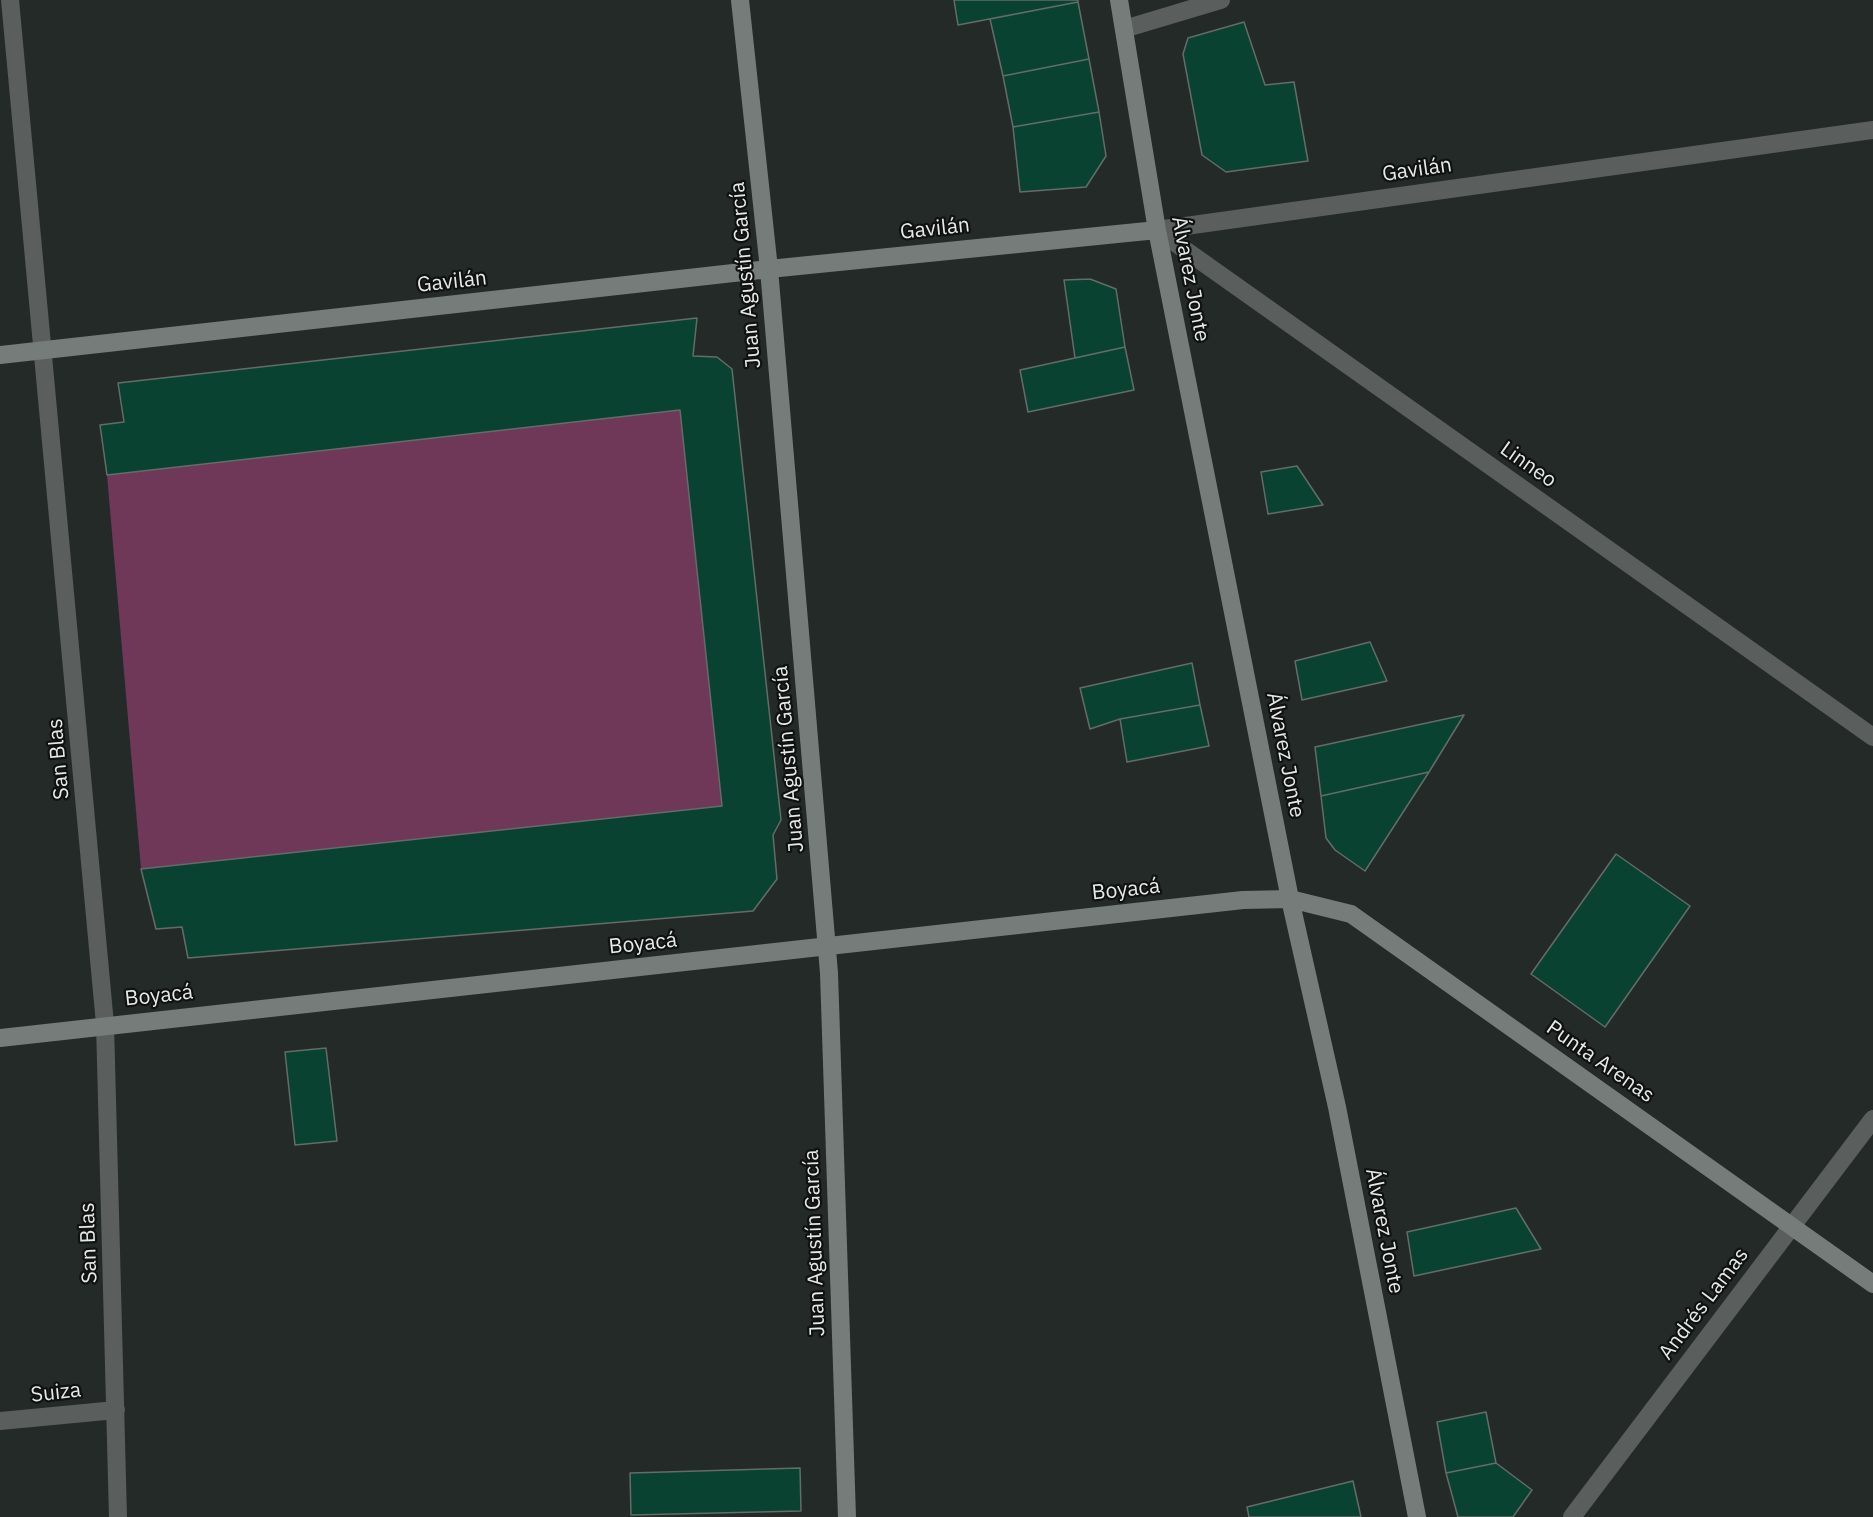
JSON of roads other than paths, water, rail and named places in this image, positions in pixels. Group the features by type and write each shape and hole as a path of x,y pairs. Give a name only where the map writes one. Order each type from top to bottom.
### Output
{"street":[{"name":"San Blas","path":"10,0 105,1024 117,1410 118,1517"},
{"name":"Juan Agustín García","path":"740,0 769,269 827,946 847,1517"},
{"name":"Álvarez Jonte","path":"1119,0 1157,230 1290,899 1337,1107 1417,1517"},
{"path":"1124,28 1221,0"},
{"name":"Gavilán","path":"0,355 769,269 1157,230 1873,130"},
{"name":"Linneo","path":"1157,230 1873,737"},
{"name":"Boyacá","path":"0,1038 105,1024 1243,900 1290,899"},
{"name":"Punta Arenas","path":"1290,899 1351,914 1792,1224 1873,1284"},
{"name":"Andrés Lamas","path":"1572,1517 1873,1119"},
{"name":"Suiza","path":"0,1421 117,1410"}]}
